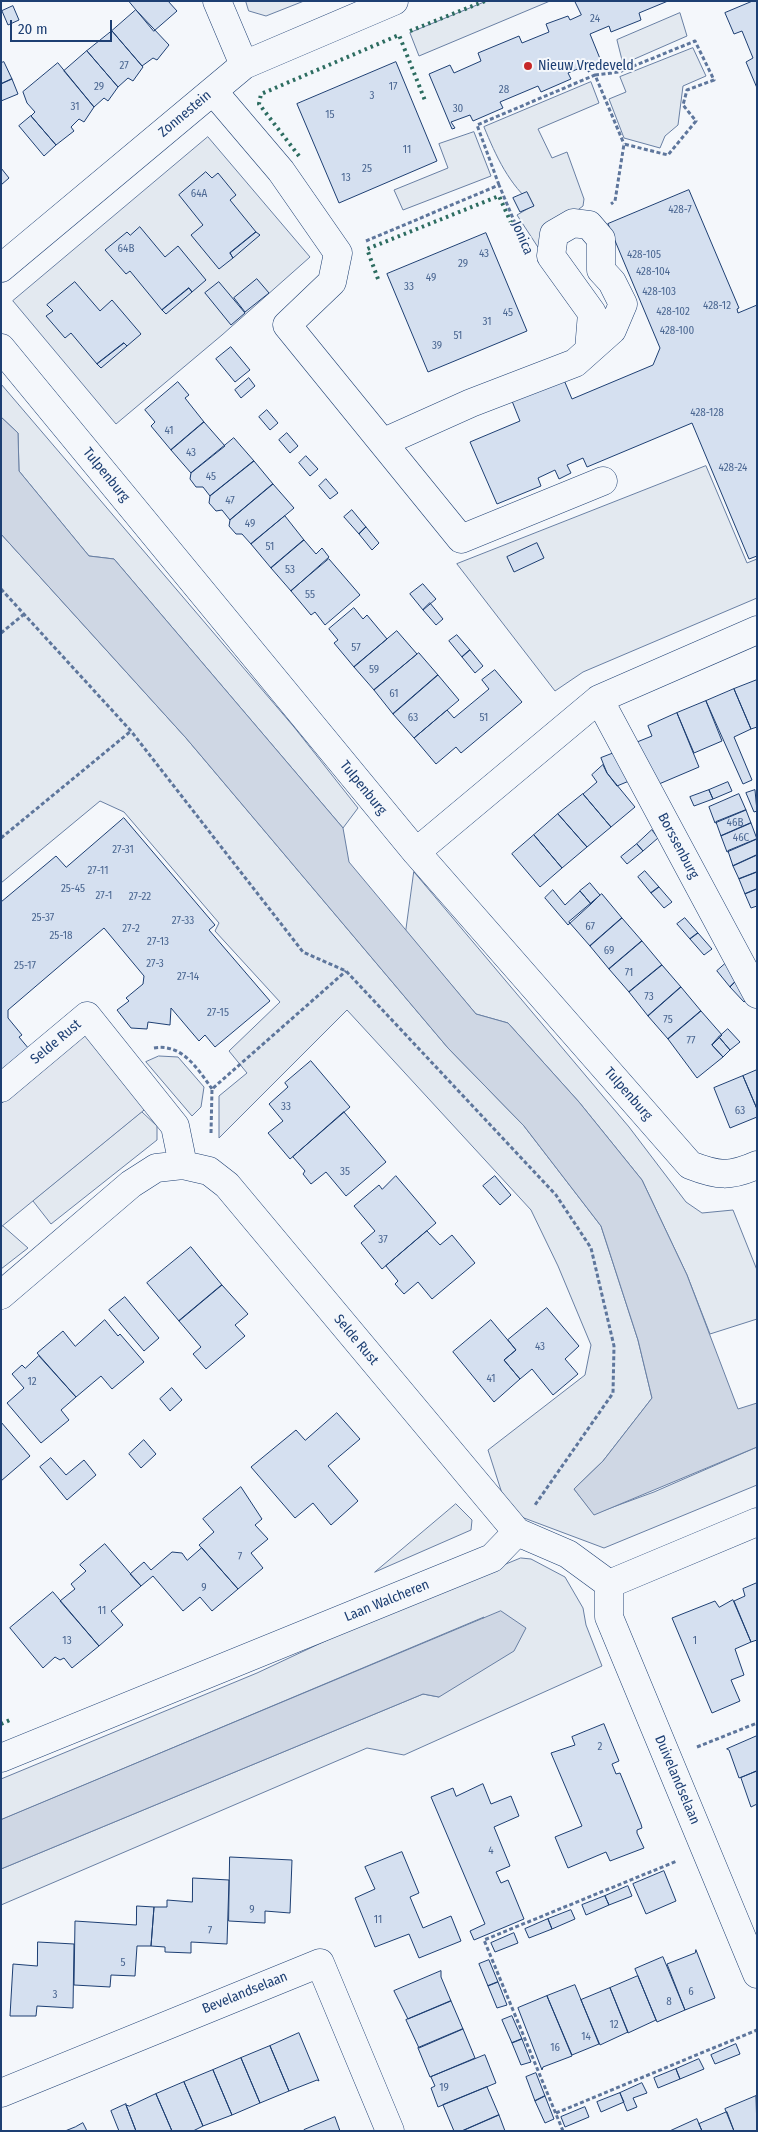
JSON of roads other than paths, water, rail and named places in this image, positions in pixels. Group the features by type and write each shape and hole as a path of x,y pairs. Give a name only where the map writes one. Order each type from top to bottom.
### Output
{"street":[{"path":"217,1 244,65"},
{"name":"Zonnestein","path":"1,268 244,65 394,1"},
{"path":"213,91 281,171 338,253 332,282 287,325 461,539 604,481"},
{"name":"Jonica","path":"573,222 589,225 602,238 601,270 612,282 623,304 612,330 588,350 592,313 551,256 554,234 573,222"},
{"name":"Tulpenburg","path":"1,348 416,852 690,1165 712,1174 736,1174 757,1165"},
{"path":"384,442 471,403 574,363 588,350"},
{"path":"416,852 599,699 757,630"},
{"name":"Borssenburg","path":"599,699 757,994"},
{"name":"Selde Rust","path":"1,1088 87,1016 175,1126 183,1165"},
{"name":"Selde Rust","path":"1,1295 131,1184 156,1168 183,1165 209,1171 227,1186 516,1532"},
{"path":"516,1532 568,1554 609,1584 757,1522"},
{"name":"Laan Walcheren","path":"1,1758 492,1558 516,1532"},
{"name":"Duivelandselaan","path":"609,1584 608,1617 757,1974"},
{"name":"Bevelandselaan","path":"1,2093 320,1963 390,2131"}],"place":[{"name":"Nieuw Vredeveld","path":"528,66"}]}
